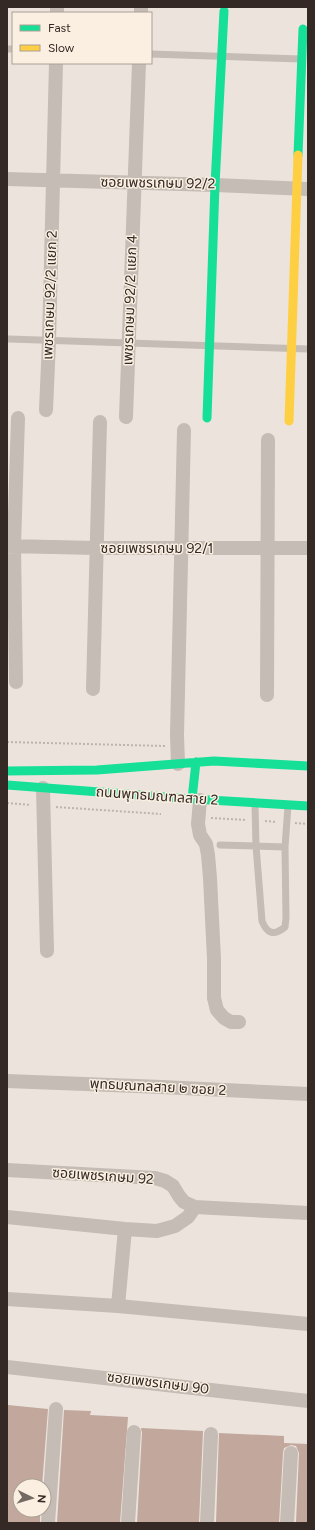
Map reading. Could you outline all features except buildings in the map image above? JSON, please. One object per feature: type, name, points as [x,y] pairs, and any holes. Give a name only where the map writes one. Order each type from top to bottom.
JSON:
[{"type":"street","points":[[207,418],[215,185],[224,11]]},
{"type":"street","points":[[289,421],[292,348],[303,189],[303,29]]},
{"type":"street","name":"เพชรเกษม 92/2 แยก 2","points":[[46,410],[56,64]]},
{"type":"street","name":"เพชรเกษม 92/2 แยก 4","points":[[126,417],[139,64]]},
{"type":"street","name":"ซอยเพชรเกษม 92/2","points":[[7,179],[303,189]]},
{"type":"street","points":[[16,682],[10,546],[18,418]]},
{"type":"street","points":[[93,689],[100,422]]},
{"type":"street","points":[[178,764],[180,548],[184,430]]},
{"type":"street","points":[[267,694],[268,440]]},
{"type":"street","name":"ซอยเพชรเกษม 92/1","points":[[10,546],[97,548],[308,548]]},
{"type":"street","name":"ถนนพุทธมณฑลสาย 2","points":[[7,771],[97,770],[196,762],[234,761],[308,766]]},
{"type":"street","points":[[196,762],[196,800],[200,835],[206,844],[208,855],[214,959],[214,998],[217,1010],[224,1018],[231,1022],[238,1022]]},
{"type":"street","name":"ถนนพุทธมณฑลสาย 2","points":[[7,785],[196,800],[308,806]]},
{"type":"street","points":[[43,788],[48,951]]},
{"type":"street","name":"พุทธมณฑลสาย ๒ ซอย 2","points":[[7,1081],[162,1086],[308,1094]]},
{"type":"street","name":"ซอยเพชรเกษม 92","points":[[7,1170],[155,1178],[173,1186],[184,1202],[195,1207]]},
{"type":"street","points":[[7,1218],[125,1229],[157,1230],[175,1226],[188,1217],[195,1207],[308,1213]]},
{"type":"street","points":[[118,1306],[125,1229]]},
{"type":"street","points":[[7,1299],[118,1306],[308,1324]]},
{"type":"street","name":"ซอยเพชรเกษม 90","points":[[7,1366],[308,1401]]},
{"type":"street","points":[[48,1523],[56,1409]]},
{"type":"street","points":[[128,1523],[134,1432]]},
{"type":"street","points":[[207,1523],[211,1434]]},
{"type":"street","points":[[287,1523],[291,1453]]},
{"type":"lane","points":[[152,54],[303,59]]},
{"type":"lane","points":[[8,339],[308,349]]},
{"type":"lane","points":[[255,802],[256,846],[262,921],[265,929],[271,933],[279,932],[285,927],[285,847],[288,804]]},
{"type":"lane","points":[[220,845],[285,847]]},
{"type":"path","points":[[7,742],[177,746]]},
{"type":"path","points":[[7,803],[168,815]]},
{"type":"path","points":[[199,817],[308,824]]},
{"type":"traffic: fast","points":[[207,418],[215,185],[224,11]]},
{"type":"traffic: fast","points":[[298,155],[303,29]]},
{"type":"traffic: fast","points":[[7,771],[97,770],[214,761],[308,766]]},
{"type":"traffic: fast","points":[[192,799],[196,762]]},
{"type":"traffic: fast","points":[[7,785],[308,806]]},
{"type":"traffic: slow","points":[[289,421],[298,155]]}]
